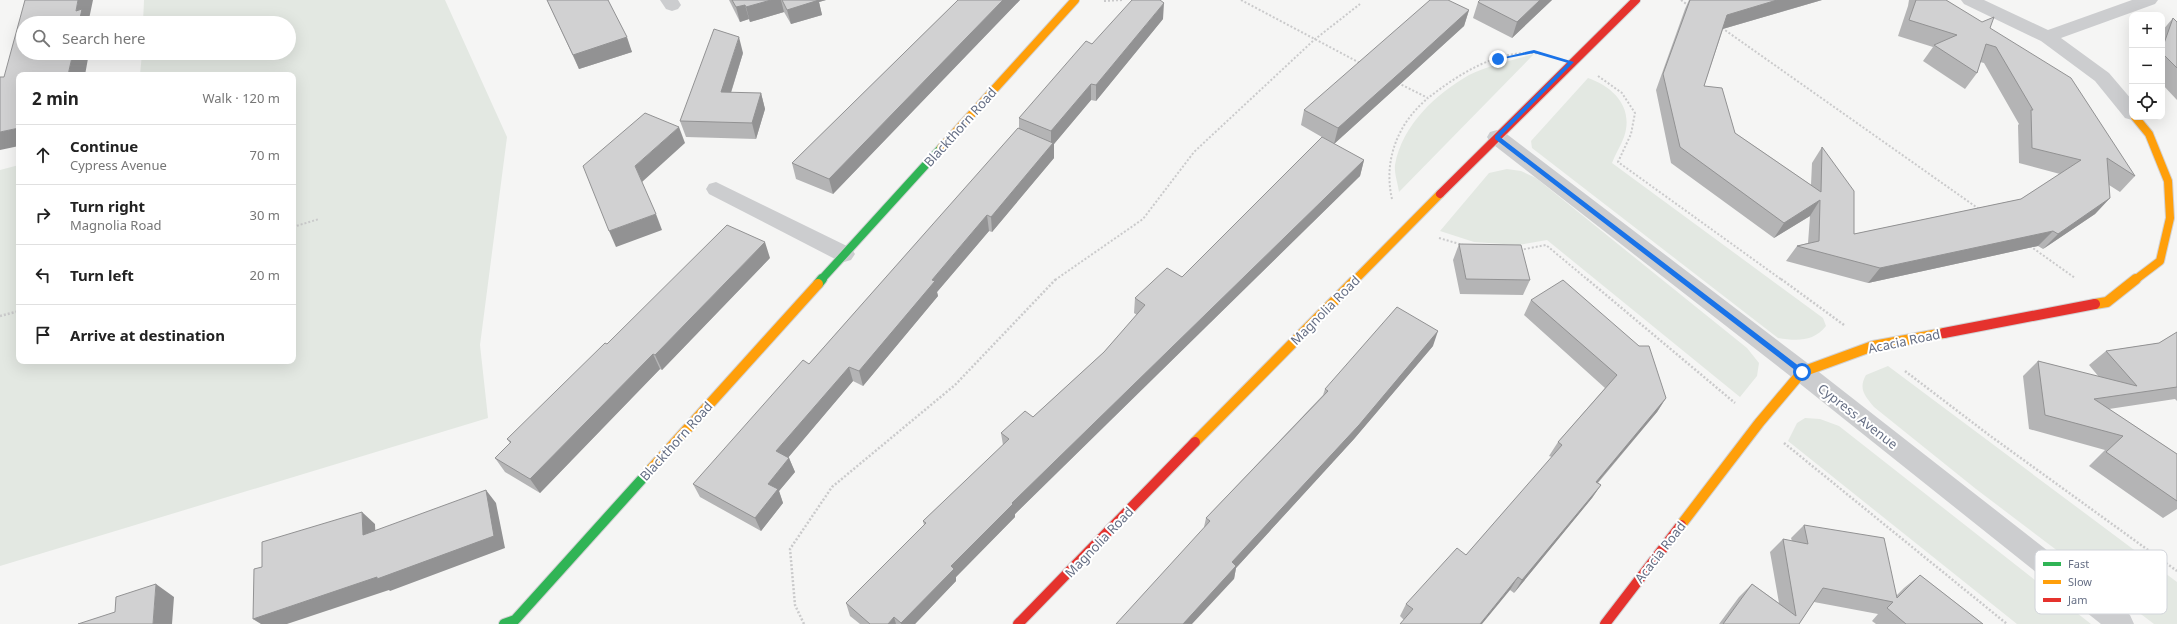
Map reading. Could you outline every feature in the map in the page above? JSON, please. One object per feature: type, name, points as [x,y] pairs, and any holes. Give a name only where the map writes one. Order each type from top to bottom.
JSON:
[{"type":"street","name":"Blackthorn Road","points":[[504,624],[515,620],[1075,0]]},
{"type":"street","name":"Magnolia Road","points":[[1018,624],[1412,222],[1636,0]]},
{"type":"street","points":[[1970,0],[2047,37],[2102,77],[2129,109]]},
{"type":"street","points":[[2047,37],[2149,0]]},
{"type":"street","name":"Acacia Road","points":[[1605,624],[1759,423],[1802,372],[1873,346],[2108,302],[2160,261],[2170,218],[2168,181],[2149,134],[2137,120]]},
{"type":"street","name":"Cypress Avenue","points":[[1497,137],[1802,372],[2035,556]]},
{"type":"street","points":[[716,189],[844,254]]},
{"type":"street","name":"Cypress Avenue","points":[[2108,614],[2121,624]]},
{"type":"path","points":[[1241,0],[1314,40],[1364,65]]},
{"type":"path","points":[[1681,0],[1694,9]]},
{"type":"path","points":[[804,624],[796,606],[790,549],[832,486],[955,385],[1058,277],[1143,219],[1194,152],[1314,40],[1360,4]]},
{"type":"path","points":[[1720,27],[1858,122],[1980,210]]},
{"type":"path","points":[[1466,246],[1435,237],[1412,222],[1394,204],[1390,193],[1389,163],[1396,140],[1409,116],[1428,98],[1466,71],[1498,59],[1534,52],[1572,62],[1602,78],[1622,93],[1635,114],[1631,134],[1618,162],[1873,346],[1989,435],[2148,550]]},
{"type":"path","points":[[1392,80],[1428,98]]},
{"type":"path","points":[[296,226],[319,219]]},
{"type":"path","points":[[2024,242],[2108,302]]},
{"type":"path","points":[[1515,250],[1546,245],[1759,423],[2007,624]]},
{"type":"path","points":[[0,316],[16,312]]},
{"type":"path","points":[[2167,564],[2177,571]]},
{"type":"shaded area","points":[[144,0],[445,0],[507,137],[480,345],[488,418],[0,566],[0,170],[16,166],[16,364],[296,364],[296,72],[140,72],[141,60],[296,60],[296,16],[143,16]]},
{"type":"shaded area","points":[[1534,54],[1399,192],[1395,165],[1399,150],[1405,137],[1422,112],[1444,91],[1469,75],[1477,71]]},
{"type":"shaded area","points":[[1588,78],[1606,87],[1620,100],[1624,108],[1626,127],[1624,137],[1612,163],[1823,318],[1826,326],[1821,331],[1810,338],[1798,340],[1778,338],[1532,148],[1531,141]]},
{"type":"shaded area","points":[[1507,169],[1521,171],[1536,178],[1747,348],[1759,363],[1757,376],[1740,397],[1547,240],[1519,245],[1474,242],[1440,231],[1489,173]]},
{"type":"shaded area","points":[[1888,366],[2134,550],[2056,550],[1976,489],[1874,407],[1863,388],[1866,375]]},
{"type":"shaded area","points":[[1805,418],[1820,419],[1839,426],[2035,580],[2035,614],[2078,614],[2091,624],[2017,624],[1788,441],[1797,423]]},
{"type":"shaded area","points":[[2167,575],[2177,582],[2177,624],[2154,624],[2141,614],[2167,614]]},
{"type":"building","points":[[25,0],[78,0],[76,11],[82,9],[80,16],[21,16]]},
{"type":"building","points":[[547,0],[608,0],[627,37],[573,55]]},
{"type":"building","points":[[732,0],[771,0],[746,7],[745,5],[736,7]]},
{"type":"building","points":[[782,0],[819,0],[787,10]]},
{"type":"building","points":[[958,0],[1003,0],[829,179],[792,163]]},
{"type":"building","points":[[1132,0],[1160,0],[1164,3],[1096,85],[1091,84],[1051,131],[1019,118],[1086,41],[1092,44]]},
{"type":"building","points":[[1430,0],[1448,0],[1469,10],[1338,128],[1304,110]]},
{"type":"building","points":[[1480,0],[1540,0],[1517,22],[1478,2]]},
{"type":"building","points":[[1690,0],[1777,0],[1727,15],[1704,86],[1722,88],[1735,133],[1821,192],[1822,147],[1854,191],[1854,234],[2021,199],[2081,160],[2032,148],[2031,110],[2033,110],[1996,47],[1986,44],[1977,73],[1934,45],[1957,35],[1909,20],[1916,0],[1946,0],[1982,22],[1994,17],[1990,28],[2071,78],[2135,176],[2107,158],[2110,198],[2058,234],[2053,231],[1880,268],[1797,246],[1819,241],[1820,200],[1784,223],[1680,147],[1663,74]]},
{"type":"building","points":[[2173,18],[2177,22],[2177,68],[2165,56],[2165,41]]},
{"type":"building","points":[[714,29],[739,37],[721,92],[761,93],[752,123],[680,121]]},
{"type":"building","points":[[16,33],[16,60],[71,60],[69,72],[16,72],[16,129],[0,132],[0,77],[4,77]]},
{"type":"building","points":[[645,113],[679,127],[635,166],[656,214],[609,231],[583,166]]},
{"type":"building","points":[[1018,128],[1053,143],[991,217],[987,215],[932,280],[935,281],[859,371],[849,367],[776,451],[789,458],[768,484],[778,489],[755,518],[693,484],[803,360],[809,364]]},
{"type":"building","points":[[1322,137],[1364,160],[1012,503],[1013,504],[951,566],[954,569],[901,623],[894,617],[888,624],[870,624],[846,603],[926,523],[923,521],[1009,439],[1001,433],[1025,411],[1033,417],[1104,352],[1145,305],[1135,298],[1167,268],[1182,277]]},
{"type":"building","points":[[727,225],[765,242],[655,355],[653,354],[530,479],[495,458],[511,442],[507,439],[605,343],[607,344]]},
{"type":"building","points":[[1459,244],[1521,245],[1530,280],[1466,279]]},
{"type":"building","points":[[1563,280],[1639,346],[1649,346],[1666,398],[1596,482],[1601,485],[1522,580],[1518,577],[1480,624],[1400,624],[1413,609],[1406,604],[1457,548],[1466,555],[1562,445],[1558,442],[1617,375],[1531,300]]},
{"type":"building","points":[[1397,307],[1438,331],[1359,425],[1232,562],[1236,566],[1183,624],[1116,624],[1210,521],[1206,518],[1328,391],[1325,389]]},
{"type":"building","points":[[2177,332],[2177,387],[2094,399],[2177,454],[2177,501],[2106,452],[2123,436],[2045,415],[2038,361],[2137,386],[2106,351],[2159,343]]},
{"type":"building","points":[[486,490],[494,536],[377,579],[377,577],[253,619],[254,569],[262,567],[262,542],[362,512],[363,535]]},
{"type":"building","points":[[1804,525],[1884,538],[1897,598],[1920,575],[1983,624],[1906,624],[1887,608],[1893,602],[1823,588],[1799,624],[1723,624],[1752,584],[1796,616],[1783,539],[1808,544]]},
{"type":"building","points":[[156,584],[153,624],[78,624],[115,612],[116,597]]},
{"type":"traffic: fast","points":[[818,284],[941,148]]},
{"type":"traffic: fast","points":[[504,624],[515,620],[651,469]]},
{"type":"traffic: slow","points":[[941,148],[1075,0]]},
{"type":"traffic: slow","points":[[2095,304],[2107,302],[2160,261],[2170,218],[2168,181],[2149,134],[2137,120]]},
{"type":"traffic: slow","points":[[1195,442],[1440,194]]},
{"type":"traffic: slow","points":[[651,469],[818,284]]},
{"type":"traffic: slow","points":[[1681,525],[1759,423],[1802,372],[1873,346],[1944,333]]},
{"type":"traffic: jam","points":[[1440,194],[1636,0]]},
{"type":"traffic: jam","points":[[1944,333],[2095,304]]},
{"type":"traffic: jam","points":[[1018,624],[1195,442]]},
{"type":"traffic: jam","points":[[1605,624],[1681,525]]},
{"type":"route","points":[[1498,59],[1534,52],[1572,62],[1497,137],[1802,372]]}]
